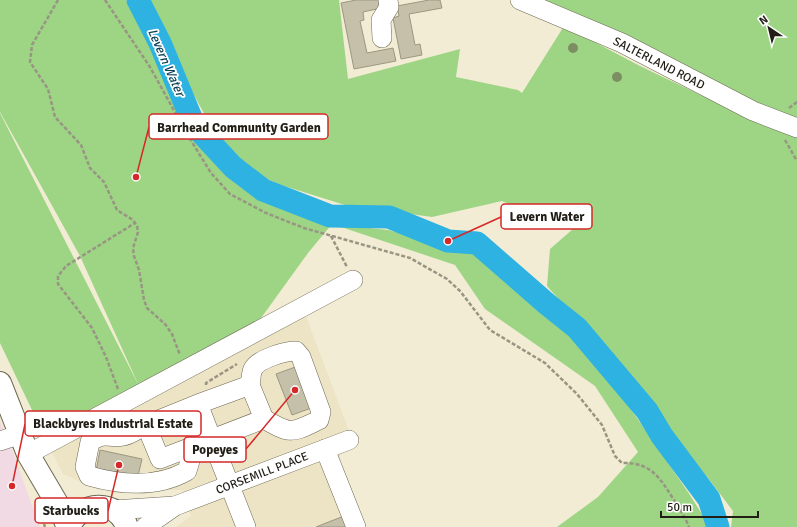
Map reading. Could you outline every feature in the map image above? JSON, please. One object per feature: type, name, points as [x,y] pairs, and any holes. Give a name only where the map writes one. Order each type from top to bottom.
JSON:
[{"type":"main road","points":[[0,383],[28,454],[42,476],[69,527]]},
{"type":"main road","points":[[42,476],[62,494],[120,515],[128,527]]},
{"type":"main road","points":[[69,527],[77,514],[85,509],[104,508]]},
{"type":"street","points":[[382,38],[381,20],[389,7],[388,0]]},
{"type":"street","name":"SALTERLAND ROAD","points":[[520,0],[622,43],[753,111],[797,128]]},
{"type":"street","points":[[28,454],[353,280]]},
{"type":"street","points":[[286,340],[293,342],[296,351],[301,357],[321,412],[319,420],[294,432],[282,429],[264,419],[250,385],[253,369],[259,362],[265,360],[270,347],[286,340]]},
{"type":"street","points":[[194,446],[187,471],[176,477],[149,484],[105,481],[89,476],[85,467],[90,442],[97,437],[105,435],[123,436],[198,404],[250,385]]},
{"type":"street","points":[[198,404],[246,527]]},
{"type":"street","points":[[146,425],[160,459],[264,419]]},
{"type":"street","points":[[0,441],[21,434]]},
{"type":"street","name":"CORSEMILL PLACE","points":[[145,527],[175,506],[349,440]]},
{"type":"street","points":[[325,449],[356,527]]},
{"type":"street","name":"CORSEMILL PLACE","points":[[104,508],[175,506]]},
{"type":"path","points":[[58,0],[32,45],[30,62],[48,89],[55,117],[82,145],[90,168],[104,182],[117,210],[134,223],[138,232],[133,248],[134,256],[139,270],[147,308],[165,324],[172,334],[186,370]]},
{"type":"path","points":[[105,0],[150,67],[187,134],[211,173],[230,194],[266,213],[304,228],[410,258],[447,279],[460,291],[490,330],[545,363],[577,394],[602,425],[615,456],[622,463],[634,462],[646,467],[661,479],[689,527]]},
{"type":"path","points":[[124,402],[106,357],[92,328],[58,284],[58,276],[66,266],[134,223]]},
{"type":"path","points":[[331,236],[353,280]]},
{"type":"shaded area","points":[[304,311],[354,444],[341,454],[337,461],[362,527],[176,527],[191,516],[182,490],[100,490],[63,474],[52,452],[144,398]]},
{"type":"shaded area","points":[[0,421],[10,444],[40,527],[0,527]]},
{"type":"green space","points":[[0,0],[126,0],[211,155],[260,199],[332,224],[308,253],[240,347],[144,398],[52,452],[0,343],[0,113],[139,386],[80,256],[0,112]]},
{"type":"green space","points":[[142,0],[339,0],[348,79],[460,49],[456,77],[518,90],[522,93],[564,26],[640,66],[742,115],[797,131],[797,527],[731,527],[733,511],[708,478],[661,423],[632,382],[547,286],[550,249],[573,229],[502,201],[432,217],[345,205],[281,185],[253,173],[212,128]]},
{"type":"green space","points":[[541,0],[797,0],[797,124]]},
{"type":"green space","points":[[332,224],[388,230],[471,252],[564,328],[617,389],[688,492],[705,519],[707,527],[557,527],[598,497],[638,452],[595,386],[485,309],[455,265]]},
{"type":"building","points":[[356,0],[384,0],[386,7],[363,12],[364,20],[360,21],[367,53],[393,48],[396,61],[354,69],[341,3]]},
{"type":"building","points":[[429,0],[440,0],[442,8],[409,14],[415,45],[420,44],[422,55],[401,59],[393,18],[399,16],[397,6]]},
{"type":"building","points":[[298,366],[314,407],[292,415],[276,374]]},
{"type":"building","points":[[100,450],[142,459],[137,480],[96,471]]},
{"type":"building","points":[[344,516],[349,527],[316,527],[326,523]]},
{"type":"waterway","name":"Levern Water","points":[[138,0],[160,43],[194,125],[233,167],[263,190],[330,216],[389,217],[448,241],[477,243],[577,328],[647,411],[662,436],[709,499],[718,527]]},
{"type":"place","name":"Barrhead Community Garden","points":[[136,177]]},
{"type":"place","name":"Levern Water","points":[[448,241]]},
{"type":"place","name":"Popeyes","points":[[295,390]]},
{"type":"place","name":"Starbucks","points":[[119,465]]},
{"type":"place","name":"Blackbyres Industrial Estate","points":[[12,486]]}]
